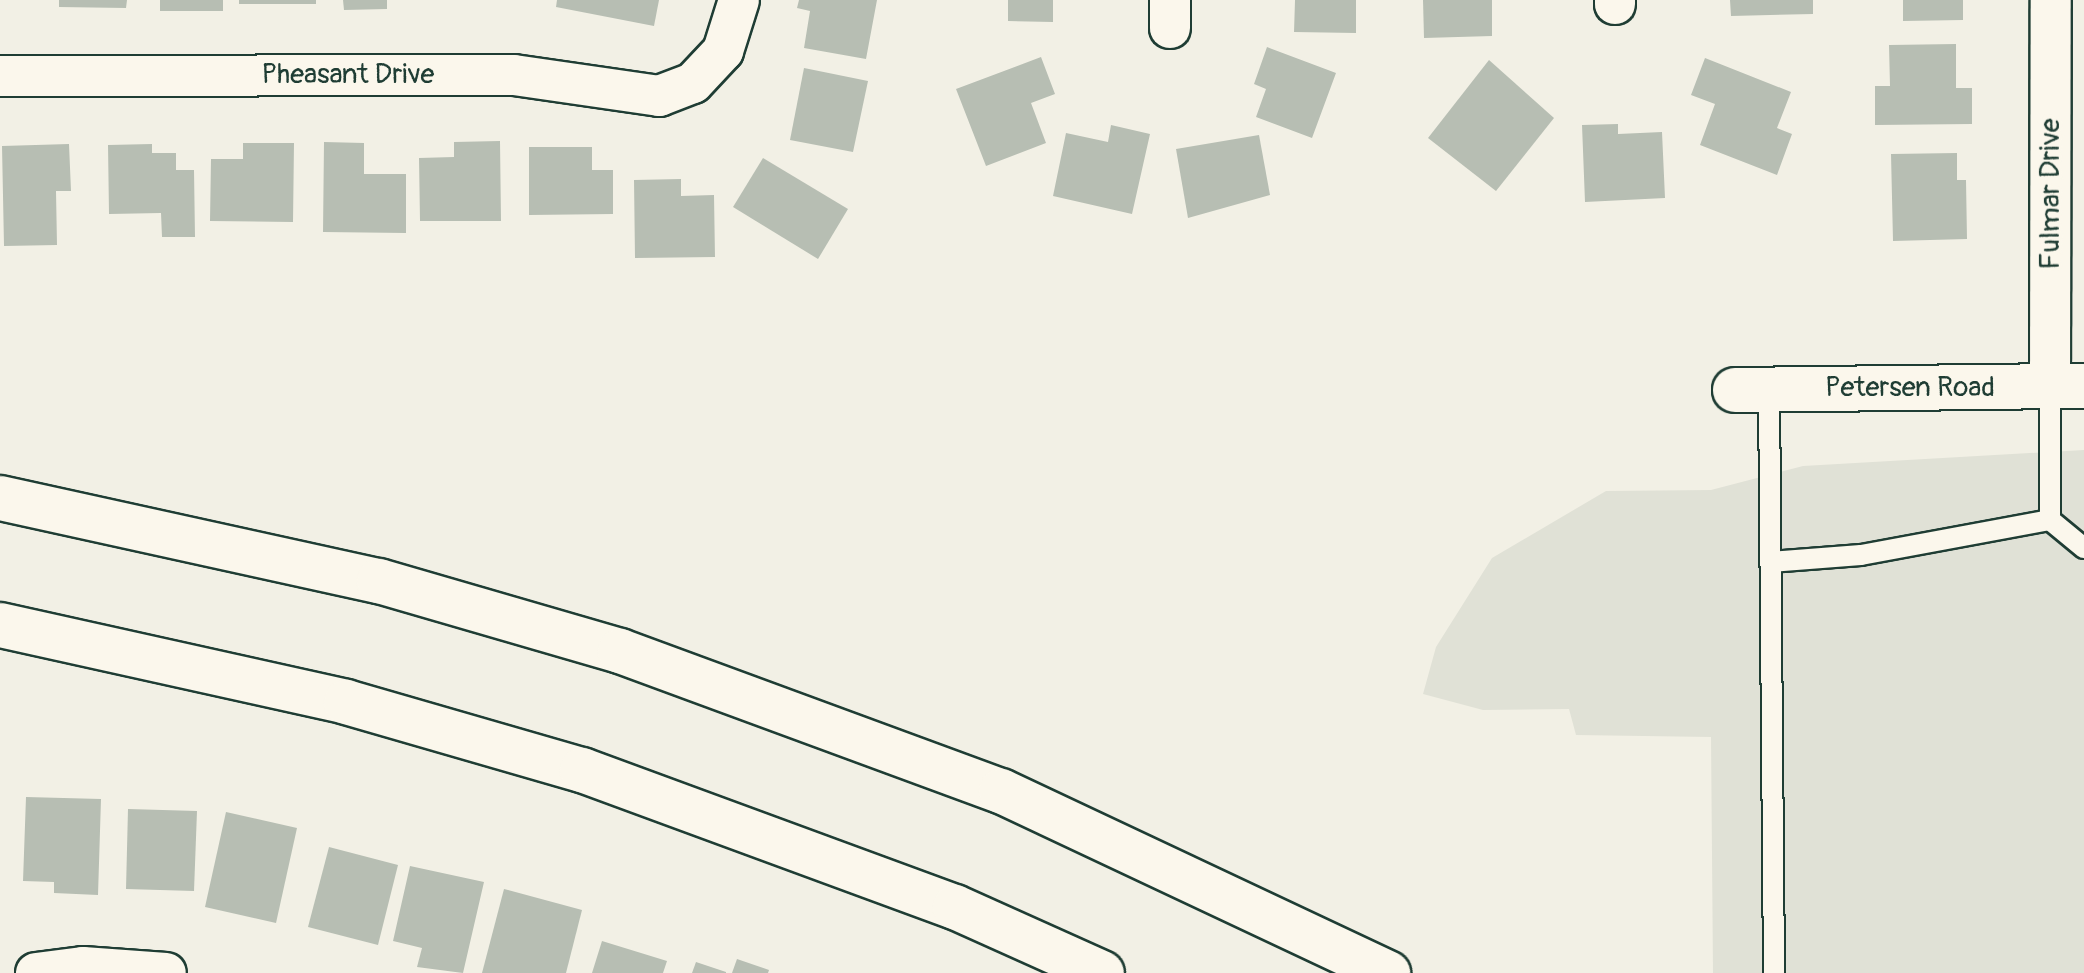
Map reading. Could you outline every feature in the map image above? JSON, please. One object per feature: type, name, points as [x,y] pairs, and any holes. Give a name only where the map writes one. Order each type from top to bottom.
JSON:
[{"type":"main road","name":"Petersen Road","points":[[1752,390],[2067,387]]},
{"type":"main road","points":[[0,498],[379,581],[634,656],[1001,791],[1388,973]]},
{"type":"main road","points":[[0,625],[346,702],[582,770],[941,902],[1102,973]]},
{"type":"street","name":"Pheasant Drive","points":[[0,76],[514,75],[659,96],[693,83],[723,51],[739,0]]},
{"type":"street","name":"Fulmar Drive","points":[[2062,21],[2067,387]]},
{"type":"street","points":[[36,973],[83,967],[166,973]]},
{"type":"lane","points":[[2050,520],[2067,387]]},
{"type":"lane","points":[[1752,390],[1770,562],[1774,973]]},
{"type":"lane","points":[[1770,562],[1861,555],[2050,520],[2084,548]]},
{"type":"shaded area","points":[[2084,450],[2084,973],[1713,973],[1711,737],[1576,735],[1569,709],[1483,710],[1423,694],[1436,647],[1492,558],[1606,491],[1711,490],[1803,466]]},
{"type":"building","points":[[59,0],[127,0],[126,8],[59,7]]},
{"type":"building","points":[[160,0],[223,0],[223,11],[160,11]]},
{"type":"building","points":[[239,0],[316,0],[316,4],[239,4]]},
{"type":"building","points":[[343,0],[387,0],[387,9],[344,10]]},
{"type":"building","points":[[557,0],[659,0],[654,26],[556,7]]},
{"type":"building","points":[[799,0],[877,0],[866,59],[804,48],[810,11],[797,8]]},
{"type":"building","points":[[1008,0],[1053,0],[1053,22],[1008,21]]},
{"type":"building","points":[[1295,0],[1356,0],[1356,33],[1294,32]]},
{"type":"building","points":[[1423,0],[1492,0],[1492,36],[1424,38]]},
{"type":"building","points":[[1730,0],[1813,0],[1813,14],[1731,16]]},
{"type":"building","points":[[1903,0],[1963,0],[1963,20],[1903,21]]},
{"type":"building","points":[[1956,44],[1956,88],[1972,88],[1972,124],[1875,125],[1875,86],[1890,86],[1889,45]]},
{"type":"building","points":[[1267,47],[1336,73],[1312,138],[1256,117],[1266,89],[1254,84]]},
{"type":"building","points":[[1041,57],[1055,94],[1031,103],[1046,143],[986,166],[956,89]]},
{"type":"building","points":[[1705,58],[1791,92],[1777,128],[1792,134],[1777,175],[1700,145],[1715,104],[1691,95]]},
{"type":"building","points":[[1489,60],[1554,118],[1496,191],[1428,138]]},
{"type":"building","points":[[804,68],[868,81],[853,152],[790,140]]},
{"type":"building","points":[[1618,124],[1618,134],[1662,132],[1665,198],[1585,202],[1582,125]]},
{"type":"building","points":[[1111,125],[1150,134],[1132,214],[1053,196],[1066,133],[1108,142]]},
{"type":"building","points":[[1259,135],[1270,195],[1188,218],[1176,149]]},
{"type":"building","points":[[500,141],[501,221],[420,221],[419,158],[454,157],[454,142]]},
{"type":"building","points":[[324,142],[364,143],[364,174],[406,174],[406,233],[323,232]]},
{"type":"building","points":[[243,143],[294,143],[293,222],[210,221],[211,159],[243,159]]},
{"type":"building","points":[[69,144],[71,191],[56,191],[57,245],[4,246],[2,146]]},
{"type":"building","points":[[152,144],[152,153],[176,153],[176,170],[194,170],[195,237],[162,237],[161,213],[109,214],[108,145]]},
{"type":"building","points":[[529,147],[592,147],[592,170],[613,170],[613,214],[529,215]]},
{"type":"building","points":[[1957,153],[1957,180],[1966,180],[1967,239],[1893,241],[1891,154]]},
{"type":"building","points":[[763,158],[848,209],[818,259],[733,207]]},
{"type":"building","points":[[681,179],[681,196],[714,195],[715,257],[635,258],[634,180]]},
{"type":"building","points":[[26,797],[101,799],[98,895],[54,893],[54,882],[23,881]]},
{"type":"building","points":[[128,809],[197,811],[194,891],[126,889]]},
{"type":"building","points":[[226,812],[297,828],[276,923],[205,907]]},
{"type":"building","points":[[329,847],[398,865],[378,945],[308,927]]},
{"type":"building","points":[[410,866],[484,882],[463,973],[417,967],[422,948],[393,941]]},
{"type":"building","points":[[504,889],[582,910],[566,973],[482,973]]},
{"type":"building","points":[[602,941],[667,961],[663,973],[592,973]]},
{"type":"building","points":[[737,959],[769,970],[768,973],[732,973]]},
{"type":"building","points":[[696,962],[726,972],[726,973],[692,973]]}]
